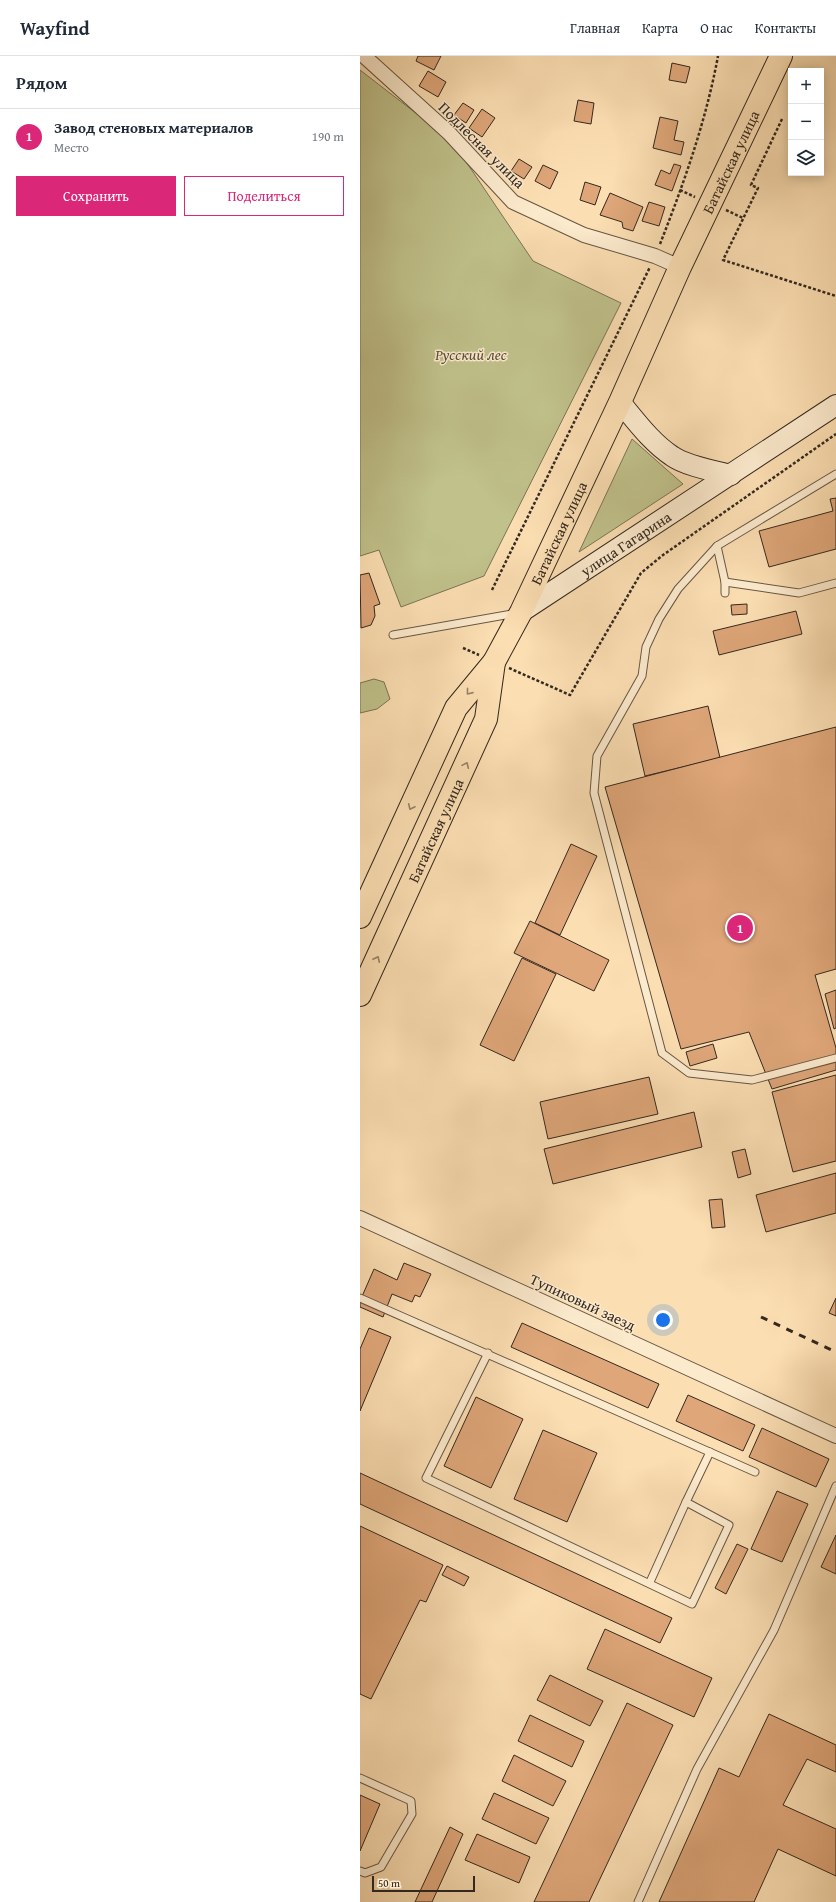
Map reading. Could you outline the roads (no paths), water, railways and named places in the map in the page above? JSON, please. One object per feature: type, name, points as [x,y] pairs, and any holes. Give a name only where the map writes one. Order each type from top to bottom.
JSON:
[{"type":"highway","name":"Батайская улица","points":[[360,917],[456,708],[494,662],[521,612],[620,402],[680,267],[781,56]]},
{"type":"highway","name":"Батайская улица","points":[[360,995],[486,719],[494,662]]},
{"type":"main road","points":[[620,402],[648,436],[673,457],[711,471],[731,475]]},
{"type":"main road","name":"улица Гагарина","points":[[521,612],[836,405]]},
{"type":"street","name":"Подлесная улица","points":[[364,56],[449,133],[513,202],[584,235],[655,256],[680,267]]},
{"type":"street","name":"Тупиковый заезд","points":[[360,1218],[836,1436]]},
{"type":"lane","points":[[836,474],[717,546],[678,589],[659,619],[646,647],[642,676],[597,756],[594,794],[662,1053],[689,1073],[752,1080],[836,1058]]},
{"type":"lane","points":[[717,546],[725,582],[725,593]]},
{"type":"lane","points":[[725,582],[799,593],[836,583]]},
{"type":"lane","points":[[393,635],[521,612]]},
{"type":"lane","points":[[365,884],[385,863]]},
{"type":"lane","points":[[360,1298],[488,1353],[755,1472]]},
{"type":"lane","points":[[488,1353],[426,1478],[650,1582],[692,1604],[728,1525],[686,1502]]},
{"type":"lane","points":[[650,1582],[710,1452]]},
{"type":"lane","points":[[638,1902],[697,1769],[774,1630],[836,1486]]},
{"type":"lane","points":[[360,1778],[411,1801],[412,1814],[381,1867],[365,1873],[360,1871]]},
{"type":"railway","points":[[761,1317],[836,1352]]},
{"type":"place","name":"Завод стеновых материалов","points":[[740,928]]},
{"type":"park label","name":"Русский лес","points":[[471,354]]}]
